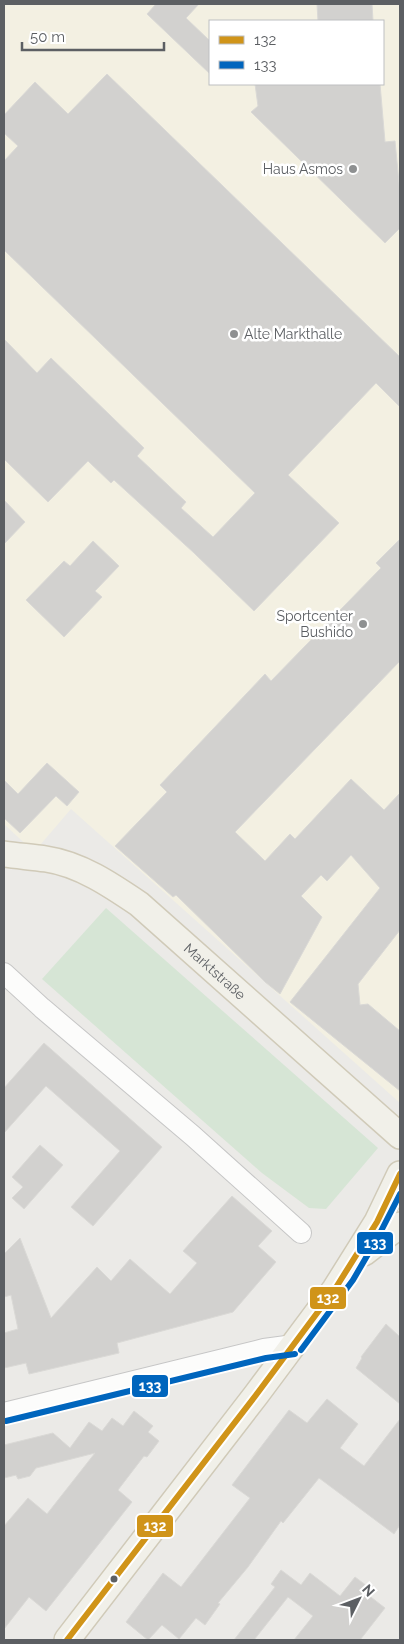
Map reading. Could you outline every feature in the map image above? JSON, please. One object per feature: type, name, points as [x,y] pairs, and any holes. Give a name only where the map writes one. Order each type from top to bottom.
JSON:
[{"type":"main road","name":"Marktstraße","points":[[4,854],[47,859],[71,866],[109,883],[139,904],[400,1136]]},
{"type":"main road","points":[[67,1640],[335,1290],[377,1222],[400,1174]]},
{"type":"main road","points":[[354,1261],[400,1225]]},
{"type":"street","points":[[4,973],[42,1008],[193,1136],[300,1233]]},
{"type":"street","points":[[4,1413],[264,1349],[294,1345]]},
{"type":"shaded area","points":[[4,4],[400,4],[400,1103],[71,809],[34,852],[4,824]]},
{"type":"green space","points":[[106,908],[378,1148],[326,1209],[309,1208],[262,1173],[42,979]]},
{"type":"building","points":[[156,4],[199,4],[186,18],[209,40],[209,73],[147,14]]},
{"type":"building","points":[[317,4],[372,4],[373,20],[318,20]]},
{"type":"building","name":"Alte Markthalle","points":[[107,74],[400,357],[400,407],[376,383],[288,475],[339,523],[254,611],[114,480],[111,483],[88,461],[48,502],[4,459],[4,339],[37,373],[51,358],[144,448],[137,456],[186,502],[181,508],[213,537],[255,493],[4,250],[4,161],[18,146],[4,133],[4,115],[35,82],[68,114]]},
{"type":"building","name":"Haus Asmos","points":[[255,85],[380,85],[385,142],[395,141],[400,193],[400,228],[385,243],[251,112],[258,106]]},
{"type":"building","points":[[4,500],[25,522],[4,544]]},
{"type":"building","points":[[400,539],[400,661],[235,832],[265,861],[290,834],[295,839],[351,779],[384,810],[400,793],[400,930],[358,984],[360,1005],[368,1004],[400,1031],[400,1091],[290,1002],[380,888],[351,855],[327,881],[321,875],[301,896],[322,917],[280,994],[265,982],[176,895],[173,897],[115,846],[167,792],[160,785],[265,674],[271,681],[381,568],[376,563]]},
{"type":"building","points":[[93,541],[119,566],[95,591],[102,597],[64,637],[26,600],[64,561],[70,566]]},
{"type":"building","points":[[47,763],[79,792],[67,806],[56,796],[20,833],[4,818],[4,780],[18,794]]},
{"type":"building","points":[[44,1043],[162,1147],[93,1226],[71,1207],[120,1151],[46,1086],[4,1133],[4,1088]]},
{"type":"building","points":[[40,1145],[63,1165],[24,1209],[12,1198],[23,1187],[12,1177]]},
{"type":"building","points":[[232,1196],[272,1231],[258,1246],[276,1262],[233,1312],[117,1343],[119,1353],[29,1374],[26,1363],[4,1368],[4,1333],[18,1329],[11,1295],[4,1297],[4,1254],[20,1238],[51,1318],[97,1267],[111,1281],[130,1259],[170,1294],[197,1263],[183,1251]]},
{"type":"building","points":[[386,1324],[400,1337],[400,1404],[356,1368],[361,1357]]},
{"type":"building","points":[[327,1399],[358,1424],[340,1448],[364,1466],[400,1419],[400,1525],[394,1534],[319,1478],[283,1523],[281,1521],[248,1567],[218,1603],[220,1604],[205,1625],[196,1618],[179,1639],[162,1625],[148,1640],[126,1622],[163,1573],[181,1587],[250,1498],[232,1485],[289,1410],[307,1423]]},
{"type":"building","points":[[134,1411],[153,1426],[148,1432],[159,1441],[147,1457],[144,1456],[118,1490],[132,1502],[46,1611],[29,1597],[4,1629],[4,1526],[28,1498],[47,1514],[95,1453],[36,1468],[30,1476],[18,1479],[16,1475],[4,1478],[4,1445],[53,1433],[70,1448],[89,1422],[102,1431],[112,1418],[123,1426]]},
{"type":"building","points":[[281,1570],[301,1585],[310,1573],[340,1596],[355,1577],[371,1589],[367,1594],[385,1608],[360,1640],[294,1640],[313,1616],[288,1597],[254,1640],[234,1640],[275,1587],[271,1584]]},
{"type":"transit line","name":"132","points":[[67,1640],[256,1395],[335,1289],[377,1222],[400,1174]]},
{"type":"transit line","name":"133","points":[[301,1350],[353,1280],[400,1194]]},
{"type":"transit line","name":"133","points":[[6,1421],[266,1358],[295,1354]]},
{"type":"place","name":"Haus Asmos","points":[[353,169]]},
{"type":"place","name":"Alte Markthalle","points":[[234,334]]},
{"type":"place","name":"Sportcenter Bushido","points":[[363,624]]}]
